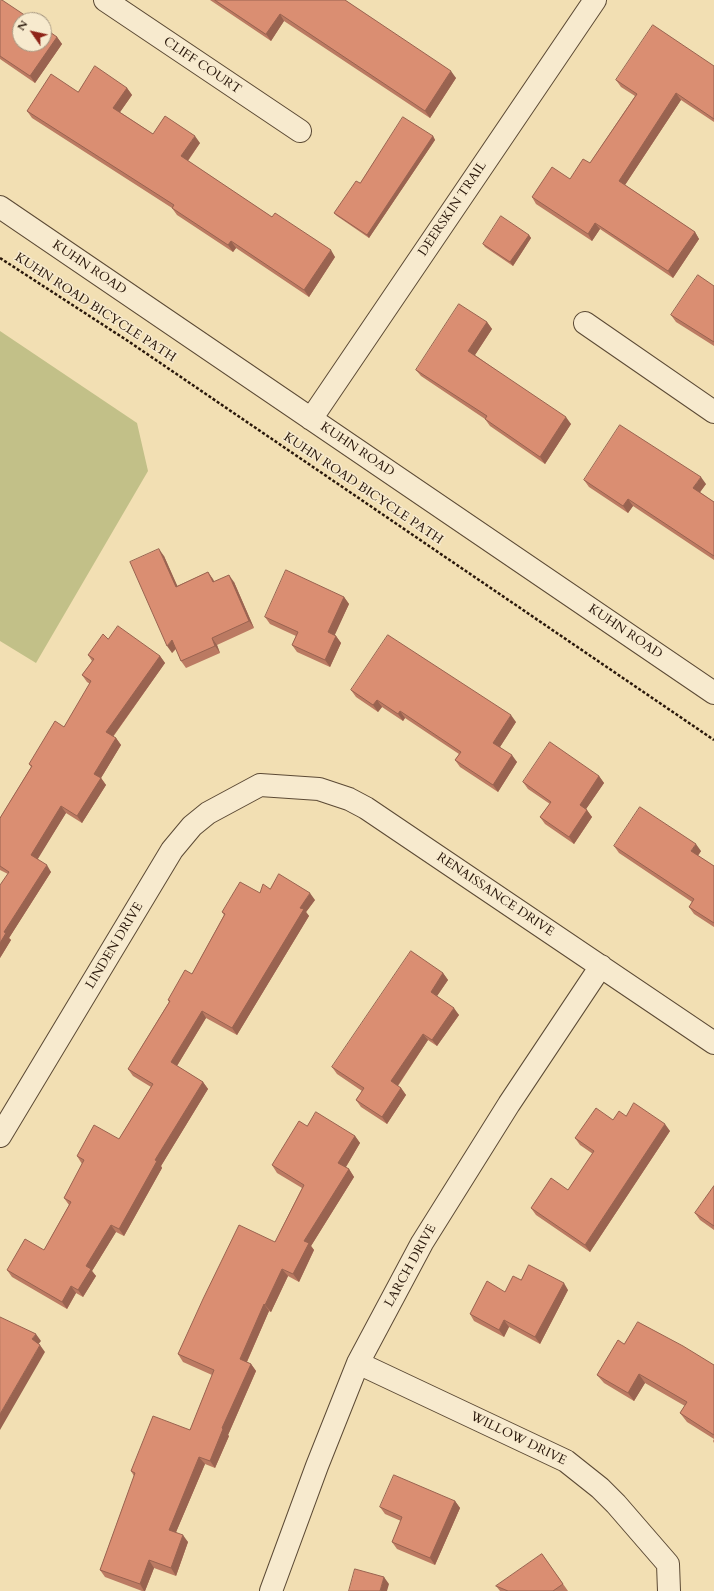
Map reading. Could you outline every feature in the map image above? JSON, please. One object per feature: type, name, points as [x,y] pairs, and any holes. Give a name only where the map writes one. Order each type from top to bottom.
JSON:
[{"type":"street","name":"CLIFF COURT","points":[[105,0],[300,131]]},
{"type":"street","name":"DEERSKIN TRAIL","points":[[311,419],[595,0]]},
{"type":"street","name":"KUHN ROAD","points":[[0,207],[714,693]]},
{"type":"street","points":[[585,323],[714,412]]},
{"type":"street","name":"RENAISSANCE DRIVE","points":[[260,785],[319,789],[349,798],[714,1043]]},
{"type":"street","name":"LINDEN DRIVE","points":[[0,1136],[172,850],[192,826],[208,813],[260,785]]},
{"type":"street","name":"LARCH DRIVE","points":[[271,1591],[316,1466],[358,1363],[422,1243],[509,1104],[601,966]]},
{"type":"street","name":"WILLOW DRIVE","points":[[358,1363],[566,1461],[600,1488],[616,1504],[668,1564],[669,1591]]},
{"type":"path","name":"KUHN ROAD BICYCLE PATH","points":[[0,258],[128,341],[714,740]]},
{"type":"shaded area","points":[[0,331],[137,423],[148,471],[36,663],[0,641]]},
{"type":"building","points":[[2,0],[20,12],[12,12],[12,52],[47,52],[30,76],[0,56],[0,1]]},
{"type":"building","points":[[215,0],[345,0],[451,71],[425,111],[280,14],[266,34]]},
{"type":"building","points":[[653,25],[714,66],[714,119],[676,93],[619,181],[695,232],[668,271],[595,223],[588,234],[532,197],[552,167],[570,179],[583,159],[590,163],[637,94],[616,80]]},
{"type":"building","points":[[52,34],[57,37],[52,44]]},
{"type":"building","points":[[95,66],[127,88],[113,108],[153,134],[165,116],[195,136],[181,156],[272,217],[275,213],[331,250],[304,290],[231,241],[228,245],[172,208],[174,205],[27,111],[51,74],[78,92]]},
{"type":"building","points":[[403,117],[433,136],[367,235],[334,213],[356,181],[360,183]]},
{"type":"building","points":[[501,216],[529,235],[510,262],[483,244]]},
{"type":"building","points":[[698,275],[714,286],[714,342],[671,315]]},
{"type":"building","points":[[459,304],[487,322],[468,351],[566,417],[540,457],[485,419],[487,416],[416,370]]},
{"type":"building","points":[[620,425],[701,477],[693,488],[714,502],[714,556],[628,499],[623,506],[584,480]]},
{"type":"building","points":[[159,549],[176,587],[208,572],[213,582],[229,575],[249,621],[212,638],[215,646],[181,661],[172,640],[167,646],[130,562]]},
{"type":"building","points":[[286,570],[344,597],[328,632],[336,636],[325,660],[292,645],[298,632],[265,617]]},
{"type":"building","points":[[118,626],[160,656],[106,732],[116,738],[94,774],[101,778],[77,816],[61,806],[31,855],[47,865],[4,932],[6,933],[0,943],[0,885],[9,872],[0,866],[0,818],[32,766],[29,764],[55,721],[64,727],[91,681],[82,675],[94,659],[88,655],[103,634],[108,639]]},
{"type":"building","points":[[388,635],[511,715],[493,743],[512,755],[493,785],[455,760],[461,752],[400,711],[398,714],[377,700],[373,705],[351,690]]},
{"type":"building","points":[[550,742],[599,776],[580,805],[587,810],[569,837],[540,817],[551,802],[523,782]]},
{"type":"building","points":[[640,807],[696,844],[691,851],[714,866],[714,923],[689,907],[694,899],[614,846]]},
{"type":"building","points":[[279,874],[310,893],[300,908],[304,909],[232,1028],[202,1011],[171,1062],[203,1082],[155,1160],[157,1161],[119,1229],[111,1225],[86,1266],[91,1269],[78,1290],[71,1286],[62,1302],[7,1270],[25,1239],[44,1250],[71,1202],[64,1198],[84,1160],[77,1156],[94,1125],[119,1139],[153,1084],[128,1069],[170,1001],[168,1000],[185,970],[192,974],[225,914],[222,912],[240,882],[260,893],[263,884],[270,889]]},
{"type":"building","points":[[411,951],[443,973],[431,992],[454,1008],[432,1040],[423,1034],[391,1081],[401,1088],[382,1117],[356,1100],[364,1088],[332,1067]]},
{"type":"building","points":[[634,1103],[665,1124],[585,1245],[531,1208],[551,1178],[568,1190],[594,1151],[575,1138],[596,1108],[613,1120],[619,1111],[626,1116]]},
{"type":"building","points":[[316,1112],[355,1136],[338,1163],[349,1169],[304,1241],[309,1243],[293,1274],[282,1269],[265,1305],[264,1304],[240,1359],[251,1364],[222,1428],[223,1429],[210,1461],[199,1457],[169,1530],[183,1535],[171,1568],[149,1560],[140,1584],[100,1570],[135,1473],[131,1471],[153,1416],[190,1430],[214,1370],[178,1354],[203,1299],[239,1225],[275,1242],[304,1185],[272,1165],[299,1121],[307,1126]]},
{"type":"building","points":[[714,1186],[714,1226],[695,1213]]},
{"type":"building","points":[[529,1265],[564,1283],[535,1337],[504,1320],[499,1330],[470,1314],[487,1281],[505,1292],[513,1276],[521,1280]]},
{"type":"building","points":[[0,1317],[36,1334],[32,1339],[40,1345],[0,1414]]},
{"type":"building","points":[[638,1322],[683,1346],[714,1365],[714,1435],[680,1413],[687,1402],[639,1374],[628,1393],[597,1375],[618,1340],[624,1344]]},
{"type":"building","points":[[394,1475],[455,1501],[430,1558],[392,1542],[402,1517],[380,1507]]},
{"type":"building","points":[[542,1554],[563,1584],[553,1591],[508,1591],[496,1586]]},
{"type":"building","points":[[355,1569],[384,1577],[380,1591],[349,1591]]}]
